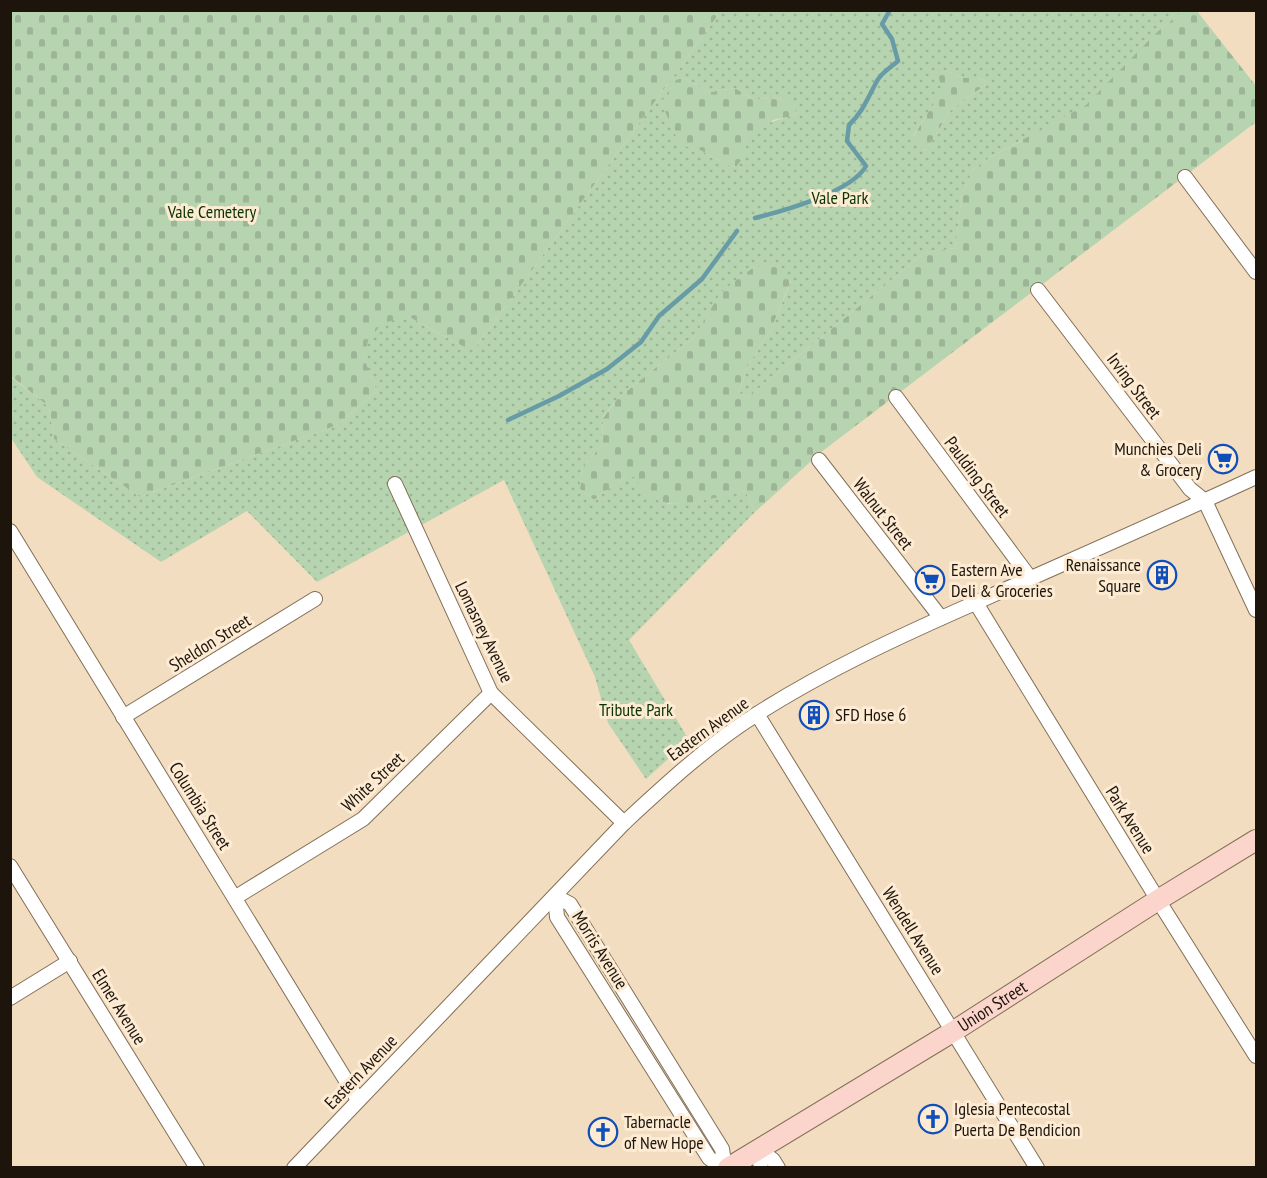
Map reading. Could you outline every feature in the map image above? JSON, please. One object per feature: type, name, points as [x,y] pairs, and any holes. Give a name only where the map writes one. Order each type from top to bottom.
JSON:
[{"type":"main road","name":"Union Street","points":[[725,1167],[759,1158],[1158,900],[1257,840]]},
{"type":"street","points":[[1185,177],[1257,272]]},
{"type":"street","name":"Irving Street","points":[[1038,290],[1190,489],[1205,501]]},
{"type":"street","name":"Paulding Street","points":[[896,397],[1030,578]]},
{"type":"street","name":"Walnut Street","points":[[819,460],[941,618]]},
{"type":"street","name":"Eastern Avenue","points":[[294,1167],[624,823],[681,770],[757,714],[845,665],[941,618],[1257,477]]},
{"type":"street","name":"Lomasney Avenue","points":[[395,484],[491,693],[624,823]]},
{"type":"street","points":[[1205,501],[1257,610]]},
{"type":"street","name":"Columbia Street","points":[[10,531],[236,897],[358,1100]]},
{"type":"street","name":"Sheldon Street","points":[[123,717],[315,599]]},
{"type":"street","name":"Park Avenue","points":[[976,603],[1158,900],[1257,1056]]},
{"type":"street","name":"White Street","points":[[236,897],[363,819],[491,693]]},
{"type":"street","name":"Wendell Avenue","points":[[757,714],[1037,1167]]},
{"type":"street","name":"Elmer Avenue","points":[[10,866],[197,1167]]},
{"type":"street","name":"Morris Avenue","points":[[555,897],[570,904],[723,1150],[725,1167]]},
{"type":"street","points":[[10,998],[70,961]]},
{"type":"street","points":[[759,1158],[773,1160],[778,1167]]},
{"type":"green space","name":"Vale Cemetery","points":[[10,11],[717,11],[716,18],[476,347],[464,347],[409,317],[364,357],[377,391],[338,425],[140,497],[54,439],[49,407],[11,376]]},
{"type":"green space","name":"Vale Park","points":[[717,11],[1183,11],[1157,32],[1086,105],[989,158],[973,170],[962,194],[955,248],[924,253],[747,398],[739,392],[748,365],[771,330],[791,281],[771,262],[751,269],[721,292],[694,337],[618,398],[603,417],[602,445],[582,468],[580,489],[594,500],[625,477],[635,477],[645,496],[669,504],[697,502],[745,491],[755,512],[629,640],[689,740],[646,779],[608,723],[595,677],[504,480],[317,582],[247,511],[161,562],[37,477],[11,438],[10,376],[49,407],[54,439],[140,497],[338,425],[377,391],[364,358],[368,341],[382,323],[409,317],[464,347],[476,347],[716,18]],"holes":[[[945,70],[962,78],[978,78],[986,81],[984,86],[951,110],[927,149],[921,150],[913,136],[942,91],[938,74]],[[683,78],[710,92],[735,88],[753,99],[790,98],[796,112],[793,116],[771,122],[760,129],[746,146],[747,152],[736,167],[727,165],[700,150],[680,145],[661,103],[676,80]]]},
{"type":"green space","points":[[1183,11],[1197,11],[1256,86],[1256,122],[820,453],[755,512],[745,491],[682,504],[657,501],[645,496],[625,477],[594,500],[580,489],[582,468],[602,445],[603,418],[618,398],[694,337],[720,292],[751,269],[771,261],[791,280],[771,330],[748,365],[739,392],[747,398],[924,253],[955,248],[962,194],[973,170],[989,158],[1021,141]]},
{"type":"green space","points":[[945,70],[962,78],[978,78],[986,81],[984,86],[951,110],[927,149],[921,150],[913,137],[941,91],[938,73]]},
{"type":"green space","points":[[683,78],[710,92],[735,88],[753,99],[791,98],[796,112],[793,116],[773,120],[737,167],[727,165],[700,150],[680,146],[661,103],[676,79]]},
{"type":"waterway","points":[[755,218],[832,192],[847,184],[866,166],[847,141],[849,125],[862,110],[879,78],[898,61],[892,39],[882,24],[890,10]]},
{"type":"waterway","points":[[508,420],[559,396],[607,369],[641,342],[659,316],[702,279],[737,231]]},
{"type":"place","name":"Munchies Deli & Grocery","points":[[1223,459]]},
{"type":"place","name":"Renaissance Square","points":[[1162,575]]},
{"type":"place","name":"Eastern Ave Deli & Groceries","points":[[930,580]]},
{"type":"place","name":"SFD Hose 6","points":[[814,715]]},
{"type":"place","name":"Iglesia Pentecostal Puerta De Bendicion","points":[[933,1119]]},
{"type":"place","name":"Tabernacle of New Hope","points":[[603,1132]]},
{"type":"park label","name":"Tribute Park","points":[[636,710]]}]
